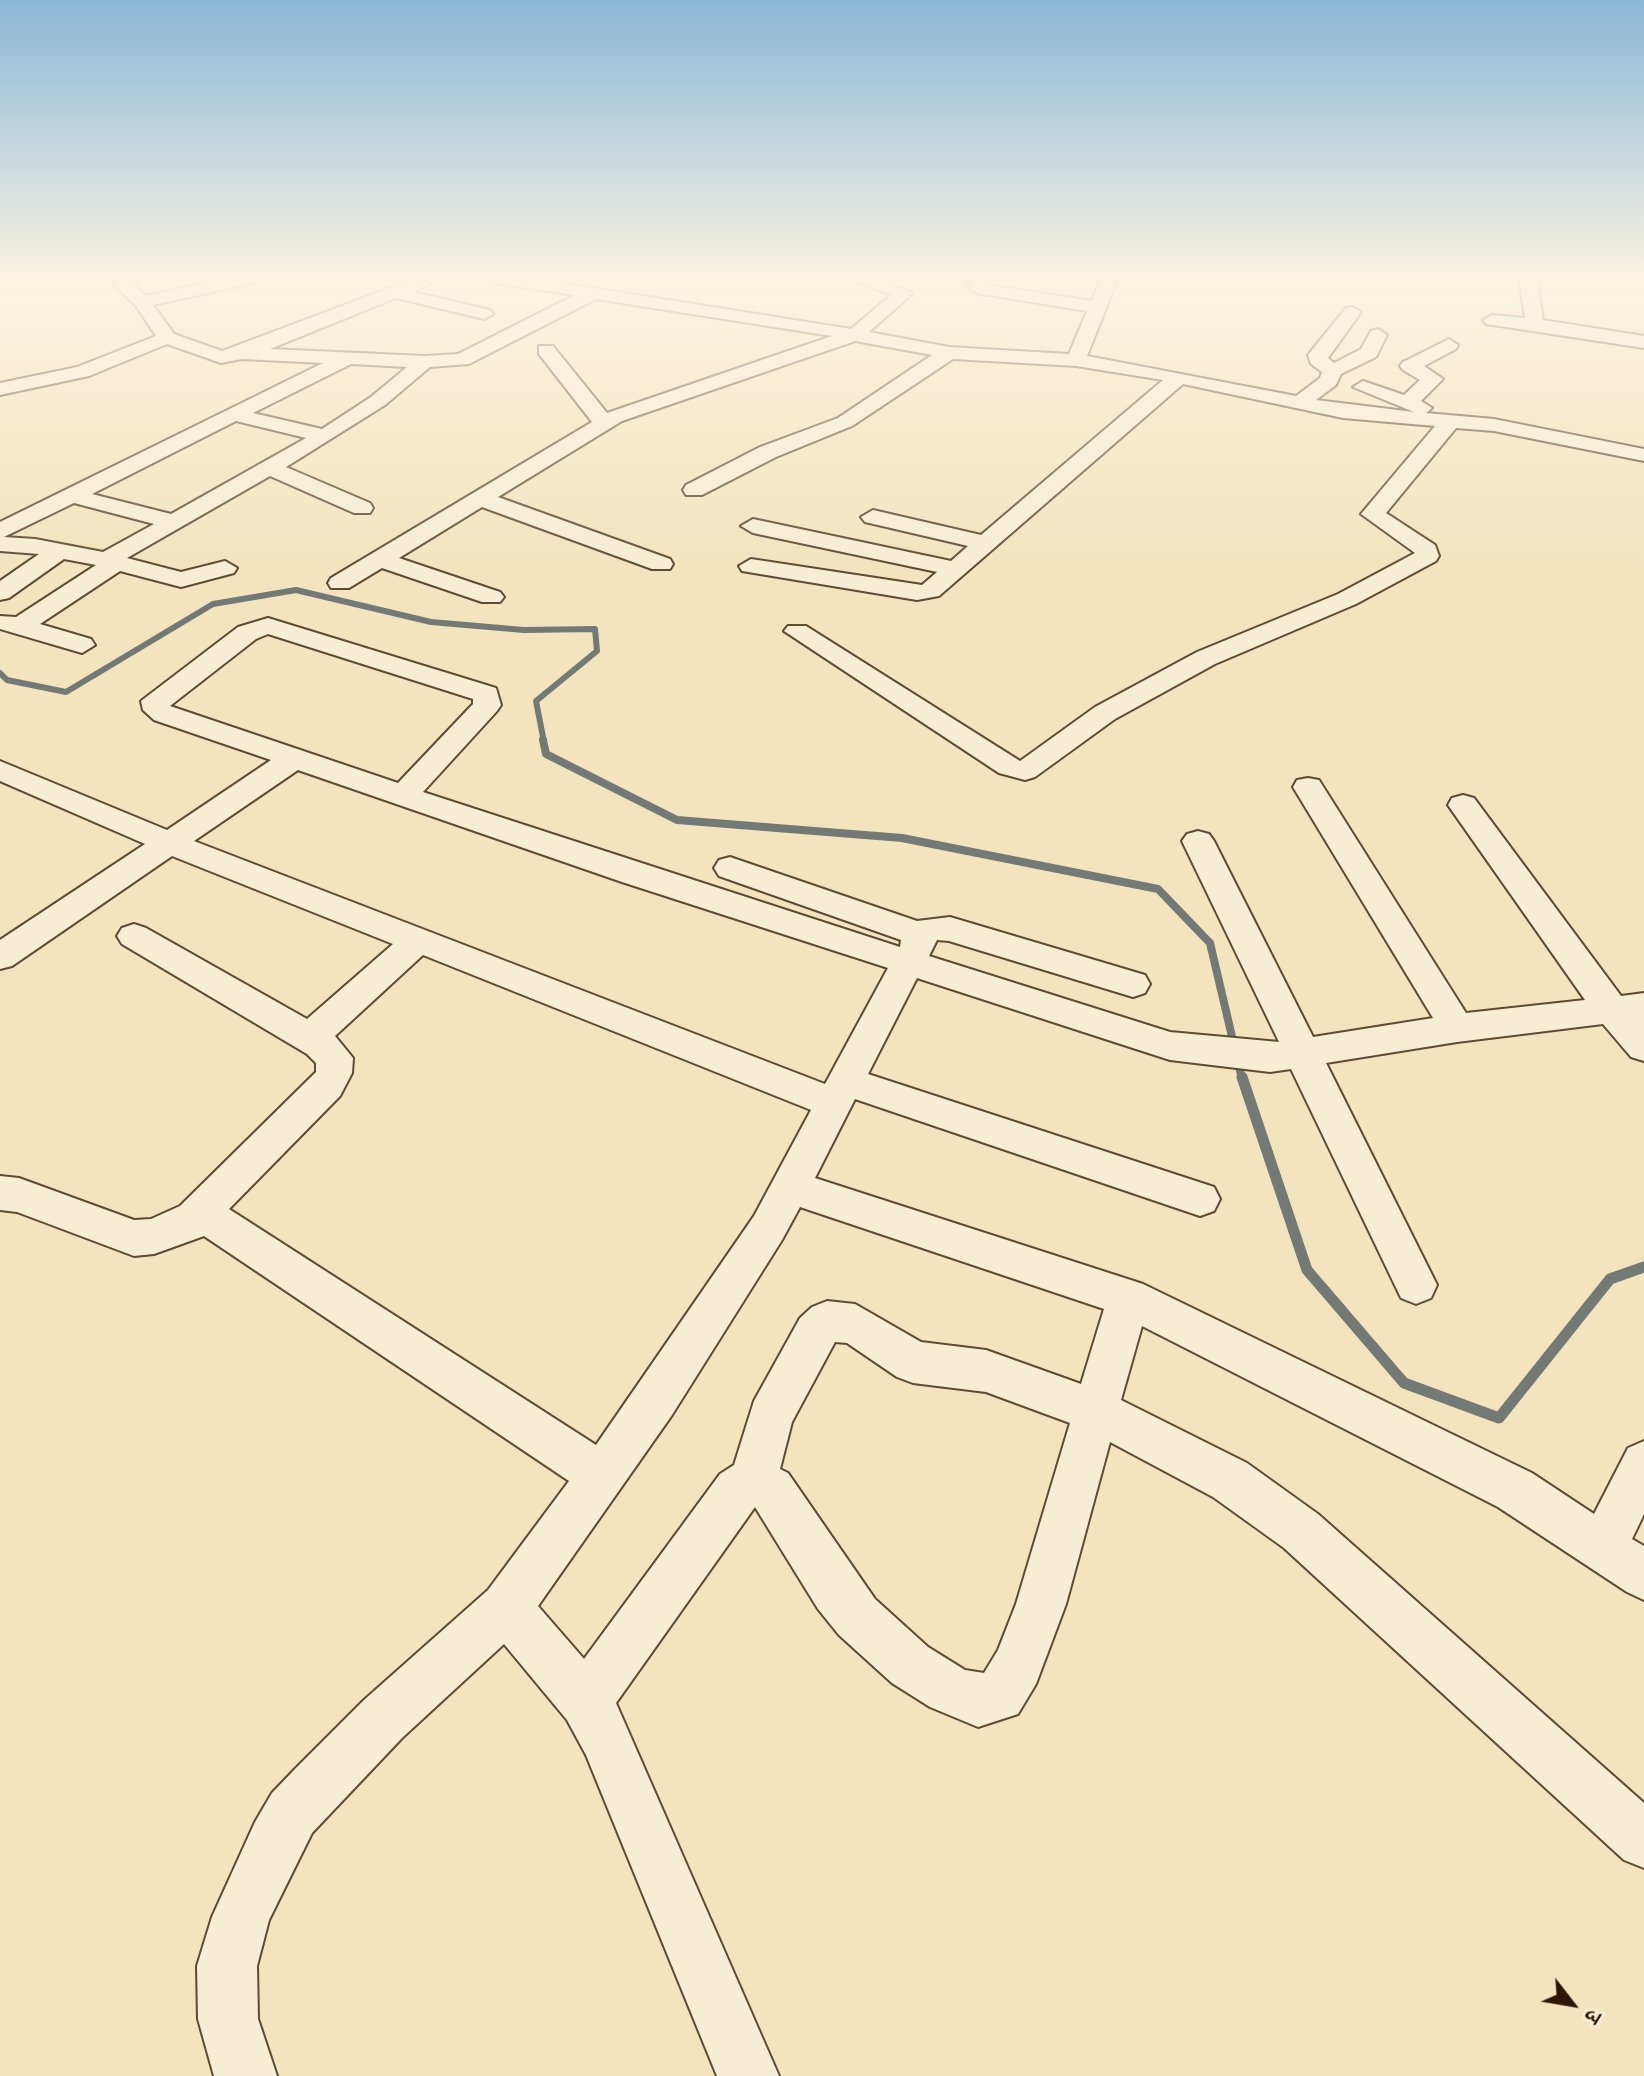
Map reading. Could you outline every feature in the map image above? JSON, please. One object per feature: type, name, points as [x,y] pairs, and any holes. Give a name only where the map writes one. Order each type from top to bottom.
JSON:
[{"type":"street","points":[[0,389],[68,375]]},
{"type":"street","points":[[0,531],[315,375]]},
{"type":"street","points":[[10,624],[174,522],[272,469],[325,436],[378,401],[409,375]]},
{"type":"street","points":[[566,375],[604,423]]},
{"type":"street","points":[[340,583],[604,423],[653,402],[734,375]]},
{"type":"street","points":[[694,490],[768,452],[845,422],[916,375]]},
{"type":"street","points":[[1166,375],[1372,417],[1522,429],[1644,455]]},
{"type":"street","points":[[1300,403],[1326,386],[1330,375]]},
{"type":"street","points":[[1406,403],[1433,379],[1426,375]]},
{"type":"street","points":[[751,566],[917,593],[935,588],[1179,377]]},
{"type":"street","points":[[1363,387],[1454,423]]},
{"type":"street","points":[[235,415],[325,436]]},
{"type":"street","points":[[797,631],[1009,767],[1025,771],[1105,713],[1206,658],[1347,599],[1427,556],[1427,550],[1373,514],[1454,423]]},
{"type":"street","points":[[272,469],[362,508]]},
{"type":"street","points":[[72,496],[174,522]]},
{"type":"street","points":[[480,498],[661,564]]},
{"type":"street","points":[[873,517],[985,543]]},
{"type":"street","points":[[753,526],[955,569]]},
{"type":"street","points":[[0,544],[59,551],[181,580],[225,568]]},
{"type":"street","points":[[0,593],[59,551]]},
{"type":"street","points":[[379,559],[491,597]]},
{"type":"street","points":[[10,624],[82,645]]},
{"type":"street","points":[[404,795],[487,705],[486,694],[268,626],[247,633],[155,701],[157,710],[164,714],[633,874],[912,948]]},
{"type":"street","points":[[0,957],[295,758]]},
{"type":"street","points":[[0,770],[170,843],[420,939],[841,1093],[1200,1199]]},
{"type":"street","points":[[1308,787],[1457,1028]]},
{"type":"street","points":[[1463,805],[1628,1008],[1644,1047]]},
{"type":"street","points":[[1198,841],[1286,1056],[1416,1285]]},
{"type":"street","points":[[730,868],[912,948],[1170,1046],[1286,1056],[1457,1028],[1628,1008]]},
{"type":"street","points":[[246,2076],[237,2058],[228,2019],[224,1986],[227,1966],[241,1917],[275,1842],[292,1813],[383,1719],[506,1608],[743,1269],[841,1093],[912,948],[934,928],[950,929],[1133,984]]},
{"type":"street","points":[[0,1193],[19,1195],[134,1238],[154,1236],[194,1218],[327,1086],[334,1073],[335,1058],[309,1038],[134,936]]},
{"type":"street","points":[[309,1038],[420,939]]},
{"type":"street","points":[[791,1187],[1128,1298],[1476,1469],[1603,1546],[1644,1575]]},
{"type":"street","points":[[194,1218],[220,1224],[601,1475]]},
{"type":"street","points":[[754,1480],[771,1490],[836,1591],[883,1642],[948,1689],[978,1701],[990,1701],[1009,1686],[1033,1628],[1128,1298]]},
{"type":"street","points":[[586,1701],[737,1491],[754,1480],[770,1417],[815,1332],[827,1321],[855,1324],[913,1362],[986,1371],[1096,1411],[1230,1480],[1301,1531],[1644,1840]]},
{"type":"street","points":[[1603,1546],[1644,1464]]},
{"type":"street","points":[[506,1608],[586,1701],[605,1737],[748,2076]]},
{"type":"waterway","points":[[0,673],[7,680],[66,692],[213,604],[296,590],[431,622],[524,630],[595,629],[597,651],[536,701],[544,742]]},
{"type":"waterway","points":[[543,740],[546,754],[677,820],[902,838],[1158,889],[1210,943],[1242,1079]]},
{"type":"waterway","points":[[1242,1077],[1307,1270],[1404,1383],[1499,1418],[1610,1279],[1644,1267]]}]
